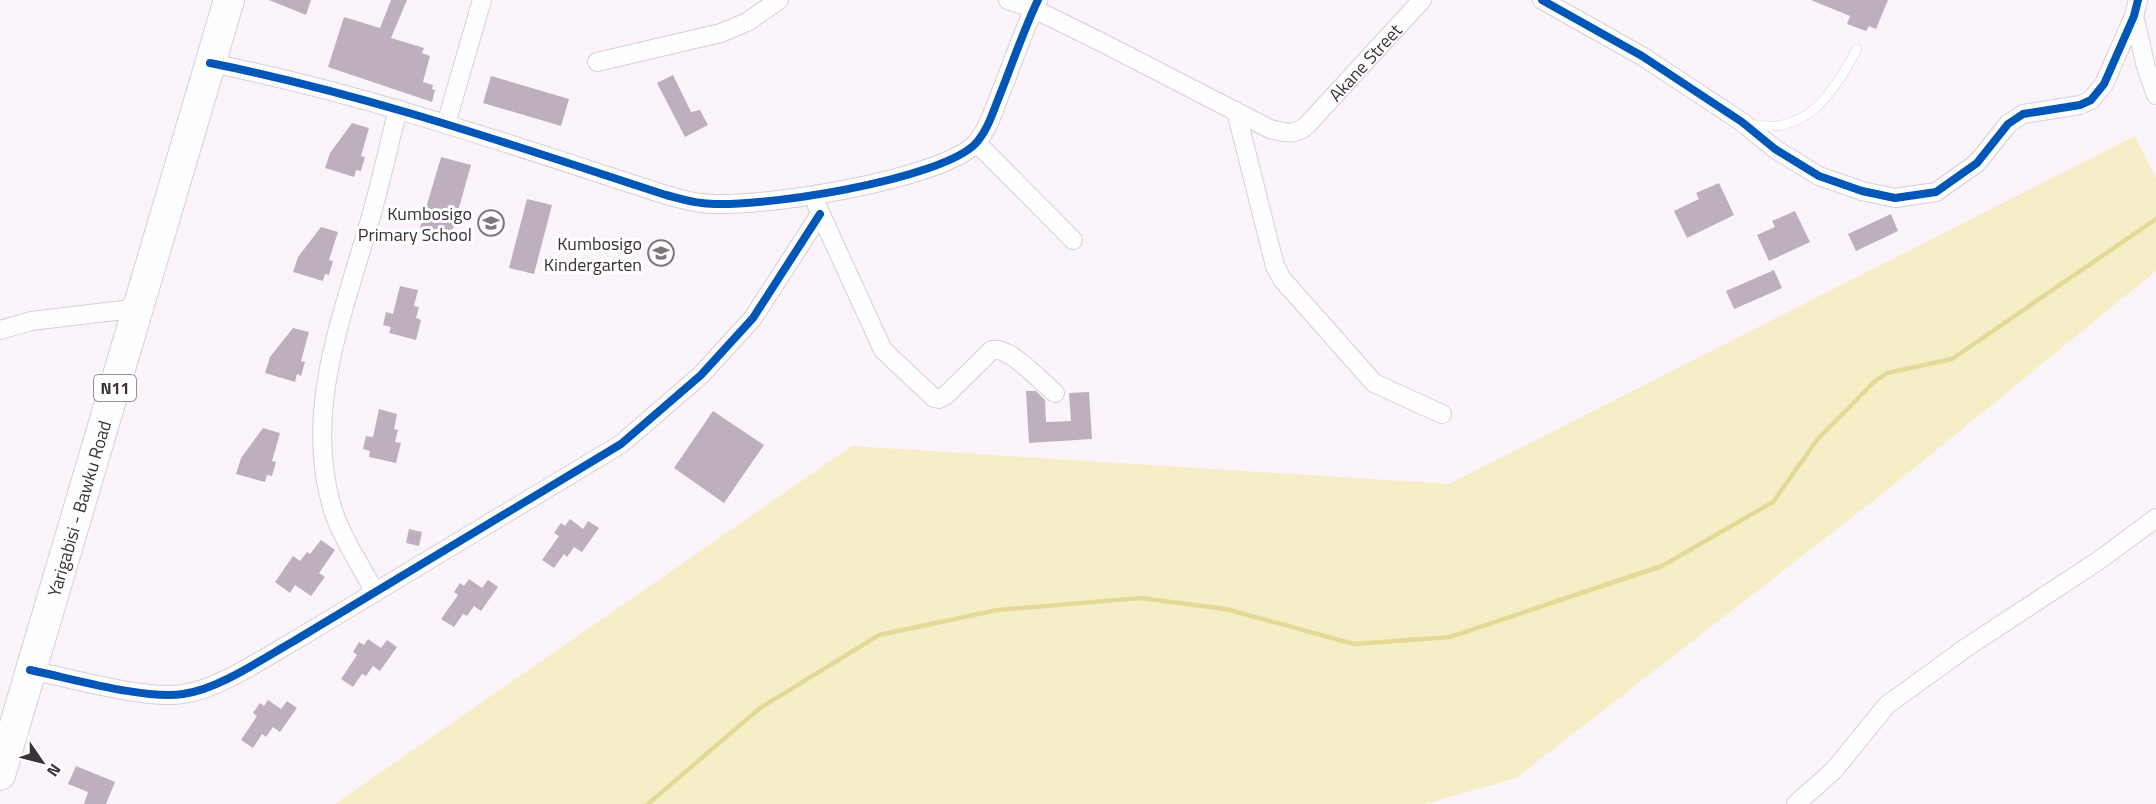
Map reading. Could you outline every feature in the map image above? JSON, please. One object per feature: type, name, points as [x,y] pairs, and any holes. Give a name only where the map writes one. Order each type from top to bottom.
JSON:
[{"type":"highway","name":"Yarigabisi - Bawku Road","points":[[0,775],[140,308],[229,0]]},
{"type":"street","points":[[446,124],[482,0]]},
{"type":"street","points":[[597,62],[721,33],[747,22],[778,0]]},
{"type":"street","points":[[1008,0],[1036,4],[1236,111],[1275,266],[1282,279],[1374,383],[1442,414]]},
{"type":"street","name":"Akane Street","points":[[1236,111],[1281,132],[1299,132],[1422,0]]},
{"type":"street","points":[[1542,0],[1642,56],[1742,122],[1775,149],[1819,176],[1862,191],[1895,198],[1936,192],[1977,162],[2008,124],[2023,114],[2080,105],[2091,100],[2104,84],[2136,8]]},
{"type":"street","points":[[210,63],[289,79],[398,109],[666,195],[703,204],[761,202],[866,187],[916,173],[956,157],[976,143],[988,124],[1036,4]]},
{"type":"street","points":[[2136,8],[2146,67],[2156,95]]},
{"type":"street","points":[[375,593],[333,510],[321,455],[322,407],[330,357],[375,204],[398,109]]},
{"type":"street","points":[[976,143],[1073,240]]},
{"type":"street","points":[[811,194],[883,350],[934,398],[939,399],[946,395],[992,350],[998,349],[1010,354],[1055,393]]},
{"type":"street","points":[[30,670],[153,695],[183,694],[239,671],[375,593],[621,444],[701,375],[753,318],[820,214]]},
{"type":"street","points":[[0,330],[31,321],[140,308]]},
{"type":"street","points":[[1796,804],[1834,770],[1887,705],[1967,647],[2098,561],[2156,518]]},
{"type":"lane","points":[[1742,122],[1766,128],[1792,124],[1817,107],[1834,87],[1857,49]]},
{"type":"shaded area","points":[[2135,136],[2156,178],[2156,271],[1886,491],[1516,778],[1425,804],[335,804],[852,446],[1449,484]]},
{"type":"building","points":[[269,0],[311,0],[306,15]]},
{"type":"building","points":[[391,0],[407,0],[391,38],[424,48],[422,53],[430,56],[423,82],[433,85],[432,89],[435,90],[432,102],[328,67],[344,17],[380,28]]},
{"type":"building","points":[[1811,0],[1888,0],[1876,29],[1869,26],[1866,31],[1847,24],[1850,16]]},
{"type":"building","points":[[673,75],[691,112],[700,110],[708,125],[685,137],[657,83]]},
{"type":"building","points":[[491,76],[569,99],[561,126],[483,103]]},
{"type":"building","points":[[352,123],[369,128],[361,156],[365,157],[361,171],[356,170],[354,177],[325,168],[330,153]]},
{"type":"building","points":[[441,157],[471,165],[449,243],[418,235]]},
{"type":"building","points":[[1719,183],[1734,215],[1687,238],[1674,211],[1699,199],[1696,193]]},
{"type":"building","points":[[527,199],[552,205],[534,274],[509,268]]},
{"type":"building","points":[[1795,211],[1810,242],[1769,261],[1757,235],[1775,227],[1772,221]]},
{"type":"building","points":[[1891,214],[1898,231],[1856,251],[1848,234]]},
{"type":"building","points":[[321,227],[338,232],[329,260],[333,261],[329,275],[325,274],[323,281],[293,272],[298,257]]},
{"type":"building","points":[[1774,270],[1782,288],[1734,309],[1726,291]]},
{"type":"building","points":[[400,286],[418,290],[414,306],[419,307],[416,318],[421,320],[416,340],[389,333],[391,327],[383,325],[386,312],[393,314]]},
{"type":"building","points":[[293,328],[309,332],[301,361],[305,362],[301,376],[297,374],[295,382],[265,373],[270,357]]},
{"type":"building","points":[[1026,391],[1036,391],[1045,400],[1046,422],[1071,421],[1069,393],[1089,392],[1092,439],[1029,443]]},
{"type":"building","points":[[379,409],[397,414],[394,429],[398,430],[395,442],[401,443],[396,463],[369,457],[370,451],[363,449],[366,436],[373,437]]},
{"type":"building","points":[[713,411],[764,445],[724,503],[674,468]]},
{"type":"building","points":[[263,428],[280,433],[272,461],[276,462],[272,476],[267,475],[265,482],[236,474],[241,458]]},
{"type":"building","points":[[570,519],[583,529],[588,521],[599,528],[582,552],[574,547],[567,557],[564,554],[554,568],[542,560],[559,536],[554,533],[561,523],[565,526]]},
{"type":"building","points":[[409,529],[422,532],[419,546],[406,543]]},
{"type":"building","points":[[321,540],[335,550],[319,573],[325,577],[311,596],[295,585],[290,593],[275,582],[293,556],[300,561],[307,552],[310,554]]},
{"type":"building","points":[[469,579],[482,588],[488,580],[498,587],[481,611],[474,606],[467,616],[463,614],[454,627],[441,619],[458,595],[454,592],[460,583],[464,586]]},
{"type":"building","points":[[368,639],[381,648],[387,640],[397,647],[380,671],[373,666],[366,676],[362,674],[353,687],[341,679],[357,655],[353,652],[359,642],[364,645]]},
{"type":"building","points":[[268,700],[281,709],[287,701],[297,708],[280,732],[273,727],[266,737],[262,734],[253,748],[241,740],[257,716],[253,713],[260,703],[264,706]]},
{"type":"building","points":[[76,766],[115,782],[106,804],[84,804],[88,792],[68,784]]},
{"type":"waterway","points":[[648,804],[760,708],[879,635],[997,610],[1140,598],[1226,609],[1354,644],[1450,637],[1662,566],[1773,502],[1817,440],[1874,382],[1887,373],[1952,359],[2156,219]]},
{"type":"cycle path","points":[[210,63],[383,105],[684,200],[727,204],[762,202],[803,197],[889,180],[928,169],[958,156],[977,142],[984,132],[1038,0]]},
{"type":"cycle path","points":[[1542,0],[1642,56],[1742,122],[1775,149],[1819,176],[1862,191],[1895,198],[1936,192],[1977,163],[2008,124],[2023,114],[2080,105],[2091,100],[2104,84],[2134,16],[2138,0]]},
{"type":"cycle path","points":[[30,670],[128,691],[167,695],[197,691],[226,680],[254,664],[621,444],[701,375],[753,318],[820,214]]},
{"type":"place","name":"Kumbosigo Primary School","points":[[491,223]]},
{"type":"place","name":"Kumbosigo Kindergarten","points":[[661,253]]}]
